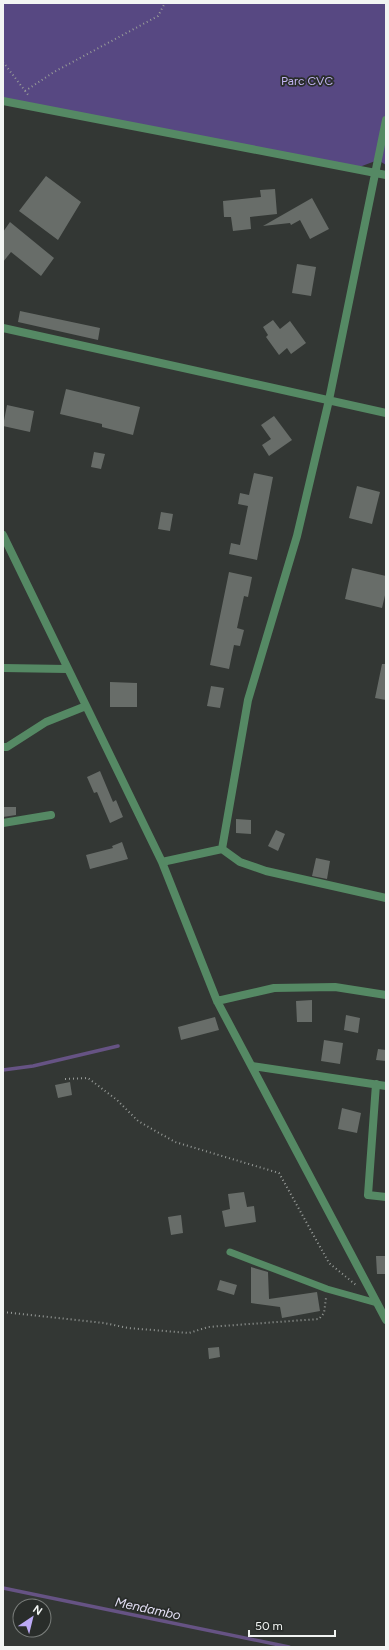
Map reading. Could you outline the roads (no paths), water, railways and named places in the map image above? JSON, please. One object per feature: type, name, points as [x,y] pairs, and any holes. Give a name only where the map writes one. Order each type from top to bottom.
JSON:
[{"type":"street","points":[[3,101],[386,175]]},
{"type":"street","points":[[222,849],[248,700],[297,536],[329,400],[386,120]]},
{"type":"street","points":[[3,328],[386,413]]},
{"type":"street","points":[[3,535],[162,862],[218,1002],[386,1320]]},
{"type":"street","points":[[3,668],[67,669]]},
{"type":"street","points":[[3,747],[7,747],[46,722],[86,706]]},
{"type":"street","points":[[3,824],[51,816]]},
{"type":"street","points":[[162,862],[222,849],[240,862],[266,872],[386,898]]},
{"type":"street","points":[[218,1002],[274,988],[334,987],[386,995]]},
{"type":"street","points":[[252,1066],[386,1086]]},
{"type":"street","points":[[376,1084],[368,1195],[386,1197]]},
{"type":"street","points":[[377,1303],[386,1305]]},
{"type":"lane","points":[[230,1252],[327,1289],[377,1303]]},
{"type":"waterway","points":[[3,1070],[33,1066],[118,1046]]},
{"type":"waterway","name":"Mendambo","points":[[3,1588],[289,1647]]},
{"type":"park label","name":"Parc CVC","points":[[307,81]]}]
